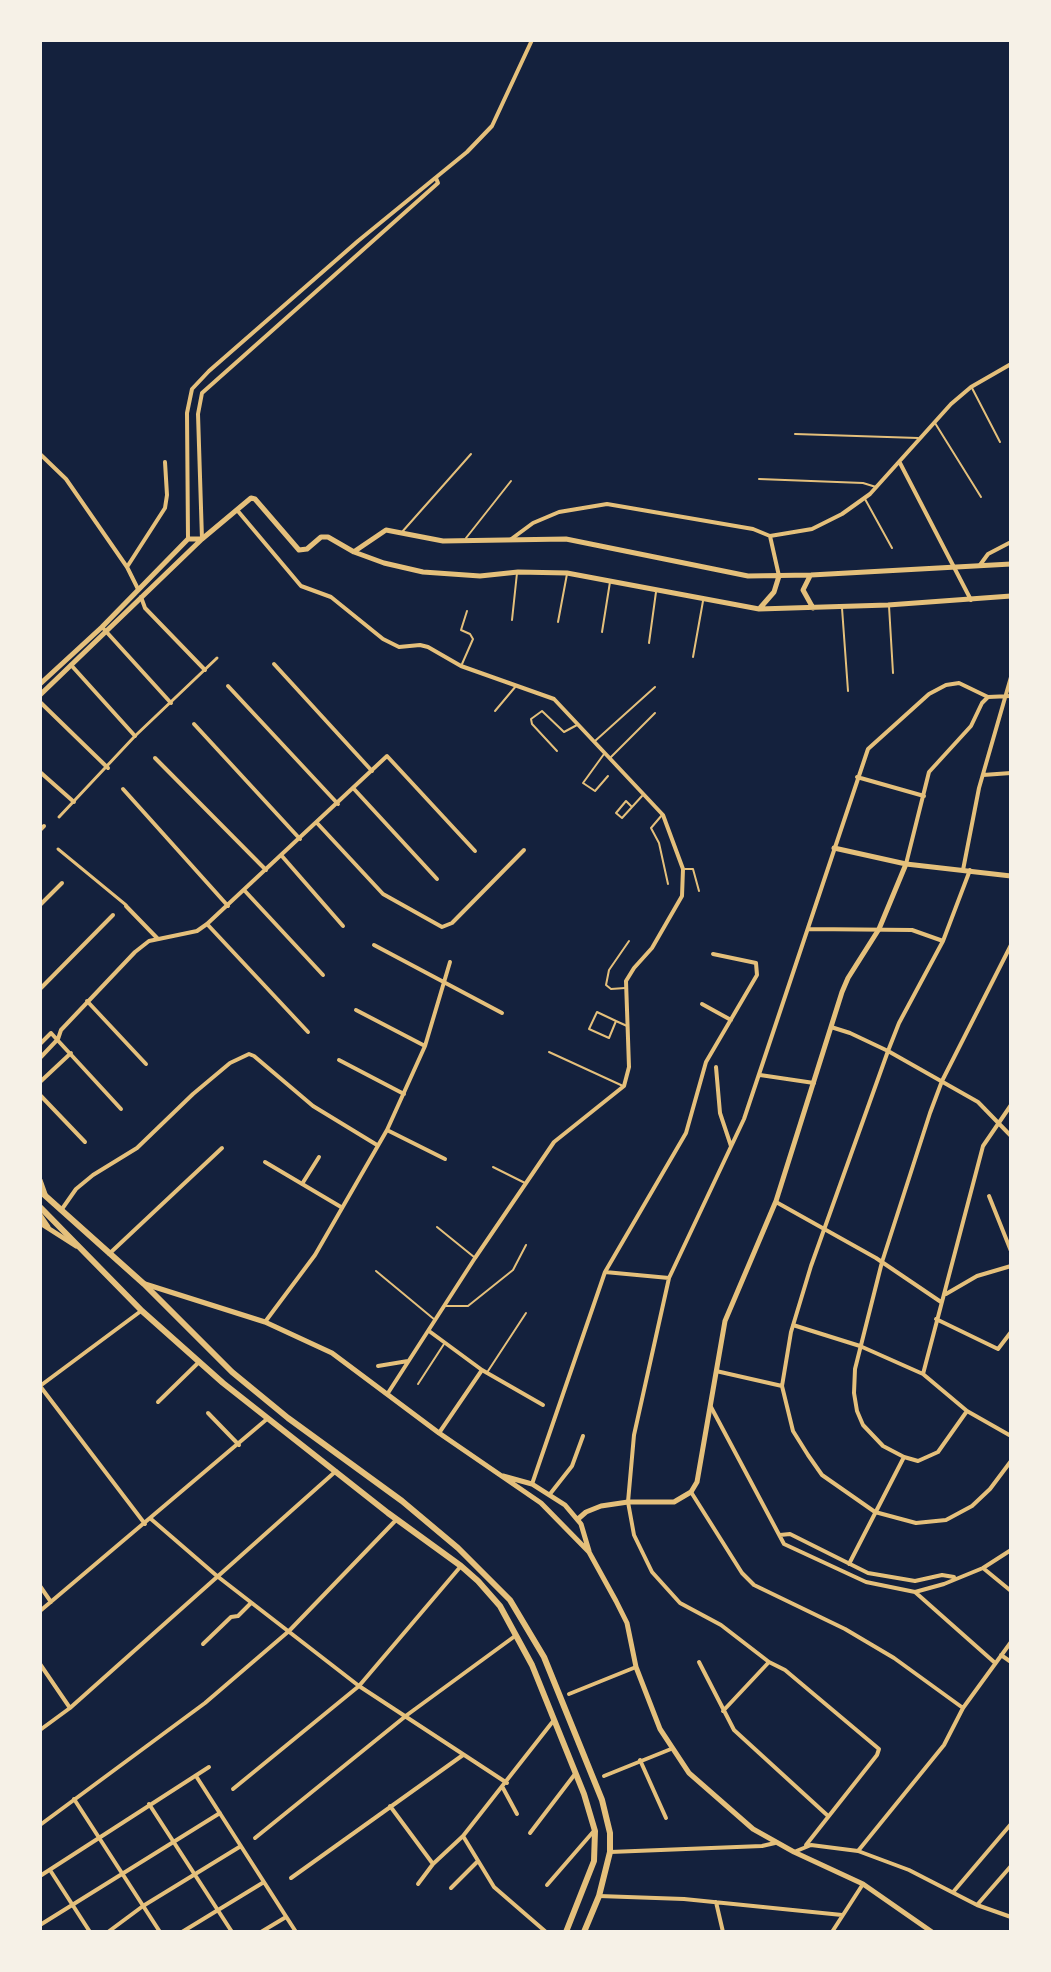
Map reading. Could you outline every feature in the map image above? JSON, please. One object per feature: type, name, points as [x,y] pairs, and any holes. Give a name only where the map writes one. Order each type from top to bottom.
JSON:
[{"type":"main road","points":[[42,1193],[144,1284],[232,1372],[413,1511],[458,1548],[510,1600],[544,1657],[598,1790],[610,1833],[610,1852],[599,1896],[584,1932]]},
{"type":"main road","points":[[40,1207],[142,1311],[268,1418],[461,1566],[500,1606],[517,1635],[554,1720],[584,1794],[595,1831],[594,1861],[566,1932]]},
{"type":"street","points":[[188,539],[187,413],[192,389],[288,302],[467,152],[492,126],[532,40]]},
{"type":"street","points":[[202,539],[199,400],[207,388],[438,183],[435,177]]},
{"type":"street","points":[[288,302],[295,309]]},
{"type":"street","points":[[510,540],[533,523],[559,512],[607,504],[753,529],[770,536],[820,526],[877,488],[934,421],[971,387],[1011,364]]},
{"type":"street","points":[[40,454],[66,479],[127,567],[145,608],[205,670]]},
{"type":"street","points":[[127,567],[165,508],[165,462]]},
{"type":"street","points":[[900,463],[971,600]]},
{"type":"street","points":[[40,695],[247,499],[255,499],[299,550],[321,537],[328,537],[354,552],[423,572],[480,576],[518,572],[567,573],[759,609],[888,605],[1011,596]]},
{"type":"street","points":[[236,509],[301,586],[331,597],[394,645],[420,645],[437,651],[461,666],[554,699],[663,815],[683,869],[682,896],[652,948],[629,974],[626,988],[629,1067],[624,1086],[609,1101],[558,1138],[475,1258],[388,1393]]},
{"type":"street","points":[[354,552],[381,531],[463,542],[566,539],[748,576],[1011,564]]},
{"type":"street","points":[[759,609],[774,592],[779,576],[770,536]]},
{"type":"street","points":[[40,684],[102,627],[188,539],[202,539]]},
{"type":"street","points":[[980,565],[988,554],[1011,542]]},
{"type":"street","points":[[811,575],[803,590],[813,608]]},
{"type":"street","points":[[102,627],[171,703]]},
{"type":"street","points":[[59,817],[135,736],[217,658]]},
{"type":"street","points":[[274,664],[372,771]]},
{"type":"street","points":[[71,665],[135,736]]},
{"type":"street","points":[[1011,677],[983,775],[966,870],[943,941],[899,1023],[888,1051],[811,1266],[793,1325],[782,1386],[793,1431],[822,1475],[875,1512],[916,1523],[946,1520],[972,1506],[990,1489],[1011,1461]]},
{"type":"street","points":[[794,1852],[806,1845],[879,1749],[785,1670],[769,1662],[721,1625],[694,1612],[669,1592],[652,1572],[634,1535],[628,1502],[634,1435],[669,1278],[744,1119],[868,749],[929,694],[946,685],[959,683],[988,697],[1008,696]]},
{"type":"street","points":[[228,686],[338,804]]},
{"type":"street","points":[[578,1519],[601,1506],[628,1502],[674,1502],[691,1492],[700,1470],[725,1321],[776,1201],[848,978],[879,929],[906,864],[929,772],[971,726],[988,697]]},
{"type":"street","points":[[40,702],[108,768]]},
{"type":"street","points":[[194,724],[300,839]]},
{"type":"street","points":[[40,1058],[58,1039],[61,1030],[135,952],[149,941],[197,931],[207,924],[387,756],[475,851]]},
{"type":"street","points":[[155,758],[266,870]]},
{"type":"street","points":[[40,772],[74,802]]},
{"type":"street","points":[[983,775],[1011,773]]},
{"type":"street","points":[[857,777],[924,796]]},
{"type":"street","points":[[123,789],[228,906]]},
{"type":"street","points":[[354,789],[437,879]]},
{"type":"street","points":[[317,823],[383,894],[442,927],[452,923],[524,850]]},
{"type":"street","points":[[834,848],[906,864],[1011,876]]},
{"type":"street","points":[[58,849],[126,906],[158,939]]},
{"type":"street","points":[[281,855],[343,926]]},
{"type":"street","points":[[40,905],[62,883]]},
{"type":"street","points":[[244,890],[323,975]]},
{"type":"street","points":[[40,989],[113,915]]},
{"type":"street","points":[[207,924],[308,1032]]},
{"type":"street","points":[[808,929],[912,930],[943,941]]},
{"type":"street","points":[[374,945],[502,1013]]},
{"type":"street","points":[[967,1411],[938,1452],[918,1461],[883,1446],[872,1436],[857,1411],[854,1393],[860,1346],[882,1262],[942,1081],[1011,945]]},
{"type":"street","points":[[532,1484],[605,1272],[686,1133],[706,1062],[757,975],[758,967],[752,962],[713,954]]},
{"type":"street","points":[[265,1322],[315,1255],[387,1130],[425,1046],[450,962]]},
{"type":"street","points":[[87,1001],[146,1064]]},
{"type":"street","points":[[702,1004],[731,1020]]},
{"type":"street","points":[[356,1010],[425,1046]]},
{"type":"street","points":[[831,1027],[888,1051],[978,1102],[1011,1136]]},
{"type":"street","points":[[40,1044],[51,1033],[61,1030]]},
{"type":"street","points":[[51,1033],[121,1109]]},
{"type":"street","points":[[40,1082],[71,1053]]},
{"type":"street","points":[[62,1209],[76,1189],[137,1148],[193,1094],[230,1063],[249,1054],[313,1106],[377,1145]]},
{"type":"street","points":[[339,1060],[404,1094]]},
{"type":"street","points":[[716,1067],[720,1113],[732,1148]]},
{"type":"street","points":[[760,1075],[814,1083]]},
{"type":"street","points":[[40,1095],[85,1142]]},
{"type":"street","points":[[923,1374],[983,1146],[1011,1105]]},
{"type":"street","points":[[387,1130],[445,1159]]},
{"type":"street","points":[[109,1254],[222,1148]]},
{"type":"street","points":[[302,1184],[319,1157]]},
{"type":"street","points":[[265,1162],[341,1207]]},
{"type":"street","points":[[40,1180],[42,1193]]},
{"type":"street","points":[[989,1196],[1011,1251]]},
{"type":"street","points":[[776,1201],[882,1262],[941,1302]]},
{"type":"street","points":[[40,1215],[50,1231]]},
{"type":"street","points":[[40,1223],[77,1247]]},
{"type":"street","points":[[944,1296],[977,1276],[1011,1266]]},
{"type":"street","points":[[605,1272],[669,1278]]},
{"type":"street","points":[[144,1284],[265,1322],[332,1353],[439,1433],[541,1503],[589,1552]]},
{"type":"street","points":[[142,1311],[40,1386],[145,1524]]},
{"type":"street","points":[[936,1319],[998,1349],[1011,1332]]},
{"type":"street","points":[[793,1325],[860,1346],[923,1374],[967,1411],[1011,1436]]},
{"type":"street","points":[[429,1331],[485,1371],[543,1405]]},
{"type":"street","points":[[158,1402],[200,1361]]},
{"type":"street","points":[[378,1366],[408,1361]]},
{"type":"street","points":[[439,1433],[485,1371]]},
{"type":"street","points":[[716,1371],[782,1386]]},
{"type":"street","points":[[711,1407],[784,1544],[866,1582],[915,1592],[983,1568],[1011,1550]]},
{"type":"street","points":[[208,1413],[239,1445]]},
{"type":"street","points":[[40,1611],[268,1418]]},
{"type":"street","points":[[550,1494],[572,1466],[583,1436]]},
{"type":"street","points":[[849,1564],[904,1457]]},
{"type":"street","points":[[40,1730],[70,1708],[336,1471]]},
{"type":"street","points":[[498,1475],[532,1484],[550,1494],[578,1519],[589,1552],[623,1614],[636,1667],[660,1729],[689,1773],[737,1817],[776,1843],[863,1884],[932,1932]]},
{"type":"street","points":[[691,1492],[742,1573],[754,1585],[845,1629],[894,1658],[963,1708]]},
{"type":"street","points":[[151,1519],[217,1576],[359,1686],[407,1715],[505,1785],[517,1814]]},
{"type":"street","points":[[40,1825],[205,1703],[289,1631],[397,1519]]},
{"type":"street","points":[[780,1535],[790,1534],[868,1573],[908,1581],[942,1575],[955,1577]]},
{"type":"street","points":[[233,1789],[359,1686],[461,1566]]},
{"type":"street","points":[[983,1568],[1011,1591]]},
{"type":"street","points":[[40,1586],[51,1602]]},
{"type":"street","points":[[915,1592],[995,1662]]},
{"type":"street","points":[[203,1644],[251,1603]]},
{"type":"street","points":[[255,1838],[407,1715],[517,1635]]},
{"type":"street","points":[[858,1851],[944,1745],[963,1708],[1011,1642]]},
{"type":"street","points":[[1001,1655],[1011,1662]]},
{"type":"street","points":[[699,1662],[734,1730],[827,1815]]},
{"type":"street","points":[[723,1711],[769,1662]]},
{"type":"street","points":[[40,1664],[70,1708]]},
{"type":"street","points":[[569,1694],[636,1667]]},
{"type":"street","points":[[418,1884],[433,1864],[463,1836],[554,1720]]},
{"type":"street","points":[[604,1776],[671,1749]]},
{"type":"street","points":[[291,1878],[463,1755]]},
{"type":"street","points":[[640,1760],[666,1818]]},
{"type":"street","points":[[40,1876],[209,1767]]},
{"type":"street","points":[[530,1833],[575,1774]]},
{"type":"street","points":[[196,1776],[296,1932]]},
{"type":"street","points":[[74,1799],[160,1932]]},
{"type":"street","points":[[149,1804],[232,1932]]},
{"type":"street","points":[[390,1806],[433,1864]]},
{"type":"street","points":[[40,1925],[220,1813]]},
{"type":"street","points":[[954,1891],[1011,1824]]},
{"type":"street","points":[[547,1885],[595,1831]]},
{"type":"street","points":[[463,1836],[494,1887],[546,1932]]},
{"type":"street","points":[[610,1852],[776,1843]]},
{"type":"street","points":[[806,1845],[858,1851],[909,1870],[977,1905],[1011,1917]]},
{"type":"street","points":[[108,1932],[143,1906],[241,1846]]},
{"type":"street","points":[[451,1888],[478,1861]]},
{"type":"street","points":[[977,1905],[1011,1866]]},
{"type":"street","points":[[50,1870],[90,1932]]},
{"type":"street","points":[[182,1932],[264,1882]]},
{"type":"street","points":[[832,1932],[863,1884]]},
{"type":"street","points":[[599,1896],[716,1902],[842,1915]]},
{"type":"street","points":[[716,1902],[723,1932]]},
{"type":"street","points":[[261,1932],[286,1917]]},
{"type":"lane","points":[[971,387],[1000,442]]},
{"type":"lane","points":[[934,421],[981,497]]},
{"type":"lane","points":[[795,434],[919,438]]},
{"type":"lane","points":[[401,533],[471,454]]},
{"type":"lane","points":[[759,479],[863,483],[877,488]]},
{"type":"lane","points":[[463,542],[511,481]]},
{"type":"lane","points":[[864,498],[892,548]]},
{"type":"lane","points":[[512,620],[518,572]]},
{"type":"lane","points":[[558,622],[567,573]]},
{"type":"lane","points":[[602,632],[610,581]]},
{"type":"lane","points":[[649,643],[656,591]]},
{"type":"lane","points":[[693,657],[703,600]]},
{"type":"lane","points":[[888,605],[893,673]]},
{"type":"lane","points":[[842,607],[848,691]]},
{"type":"lane","points":[[461,666],[473,639],[461,630],[467,611]]},
{"type":"lane","points":[[495,711],[517,685]]},
{"type":"lane","points":[[595,742],[655,687]]},
{"type":"lane","points":[[557,751],[531,719],[542,711],[564,732],[578,725]]},
{"type":"lane","points":[[608,776],[595,791],[583,783],[607,756],[655,713]]},
{"type":"lane","points":[[632,807],[643,795]]},
{"type":"lane","points":[[663,815],[651,828],[659,843],[668,884]]},
{"type":"lane","points":[[683,869],[693,869],[699,891]]},
{"type":"lane","points":[[626,988],[611,989],[606,985],[609,970],[629,941]]},
{"type":"lane","points":[[616,1021],[609,1038],[589,1029],[597,1012],[628,1026]]},
{"type":"lane","points":[[549,1052],[624,1086]]},
{"type":"lane","points":[[493,1167],[526,1184]]},
{"type":"lane","points":[[437,1227],[475,1258]]},
{"type":"lane","points":[[445,1306],[468,1306],[513,1270],[526,1245]]},
{"type":"lane","points":[[376,1271],[436,1321]]},
{"type":"lane","points":[[485,1371],[526,1313]]},
{"type":"lane","points":[[418,1384],[444,1343]]}]
